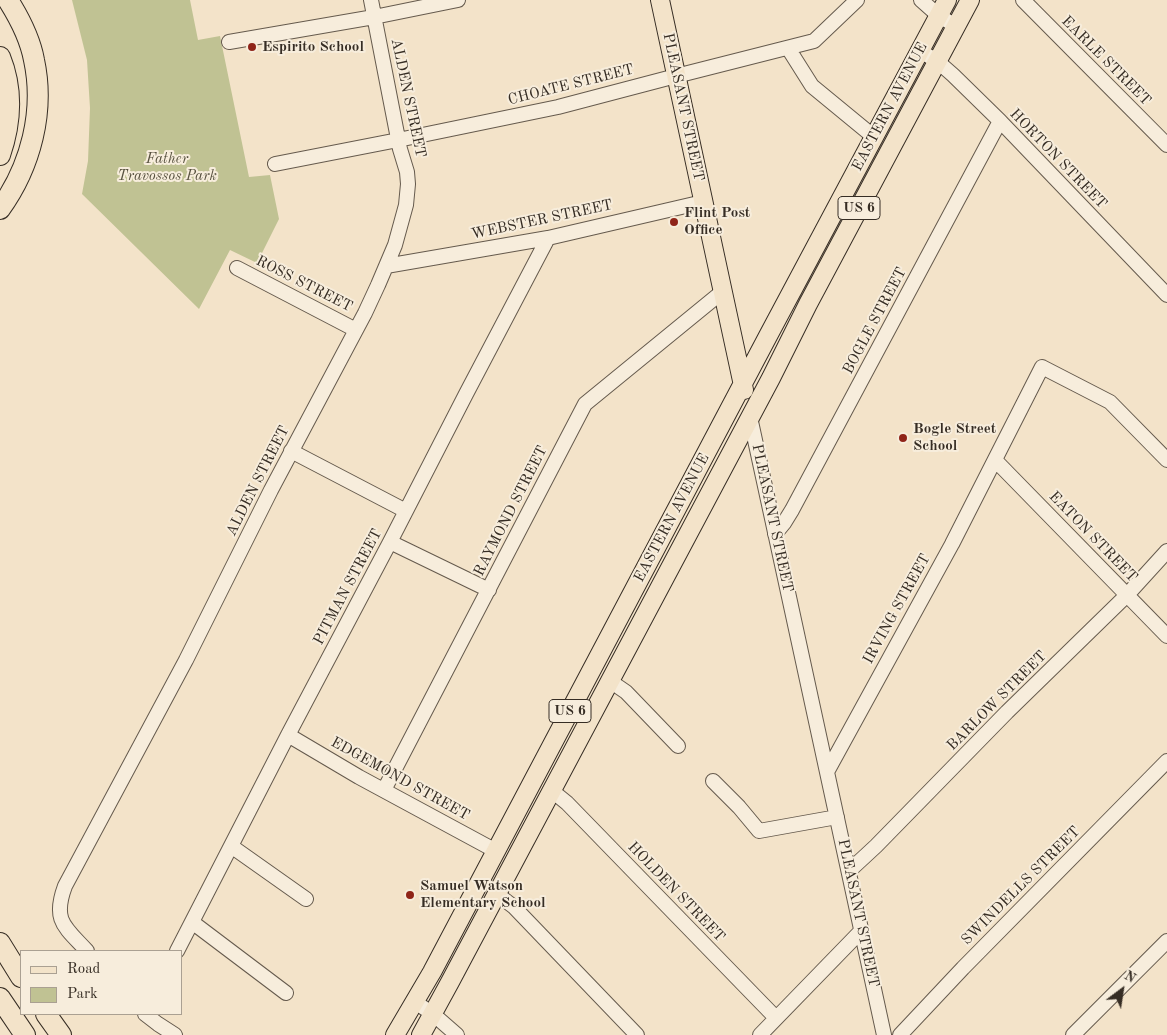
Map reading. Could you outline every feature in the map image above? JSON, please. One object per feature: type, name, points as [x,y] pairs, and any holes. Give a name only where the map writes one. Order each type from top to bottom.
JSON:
[{"type":"highway","points":[[0,209],[16,183],[25,162],[33,137],[38,103],[38,81],[30,45],[20,19],[8,0]]},
{"type":"highway","points":[[0,57],[7,80],[9,101],[8,128],[0,155]]},
{"type":"highway","points":[[0,943],[20,975]]},
{"type":"highway","points":[[0,998],[25,1035]]},
{"type":"highway","points":[[47,1015],[62,1035]]},
{"type":"main road","name":"PLEASANT STREET","points":[[660,0],[750,417]]},
{"type":"main road","name":"EASTERN AVENUE","points":[[395,1035],[415,1002],[496,851],[947,0]]},
{"type":"main road","name":"EASTERN AVENUE","points":[[421,1035],[781,360],[808,304],[970,0]]},
{"type":"street","name":"ALDEN STREET","points":[[87,950],[66,929],[61,919],[60,905],[63,891],[186,660],[270,490],[356,330],[386,266],[402,223],[408,191],[407,172],[398,140],[371,0]]},
{"type":"street","points":[[229,42],[374,17],[458,0]]},
{"type":"street","name":"CHOATE STREET","points":[[275,164],[558,107],[814,41],[857,0]]},
{"type":"street","points":[[921,0],[939,16],[956,26]]},
{"type":"street","name":"EARLE STREET","points":[[1023,0],[1167,145]]},
{"type":"street","points":[[788,48],[812,86],[874,137]]},
{"type":"street","name":"HORTON STREET","points":[[920,51],[937,61],[954,75],[1167,295]]},
{"type":"street","name":"BOGLE STREET","points":[[775,534],[784,524],[792,510],[1000,121]]},
{"type":"street","name":"WEBSTER STREET","points":[[386,266],[548,238],[703,202]]},
{"type":"street","name":"PITMAN STREET","points":[[178,950],[548,238]]},
{"type":"street","name":"ROSS STREET","points":[[237,268],[356,330]]},
{"type":"street","name":"RAYMOND STREET","points":[[384,790],[585,404],[722,292]]},
{"type":"street","name":"IRVING STREET","points":[[827,772],[952,544],[1042,367],[1110,402],[1167,460]]},
{"type":"street","name":"PLEASANT STREET","points":[[750,417],[884,1035]]},
{"type":"street","points":[[291,451],[406,512]]},
{"type":"street","name":"EATON STREET","points":[[995,460],[1167,636]]},
{"type":"street","points":[[390,542],[489,590]]},
{"type":"street","name":"BARLOW STREET","points":[[849,871],[876,846],[1007,712],[1127,595],[1167,551]]},
{"type":"street","points":[[610,680],[626,692],[678,746]]},
{"type":"street","name":"EDGEMOND STREET","points":[[288,735],[496,851]]},
{"type":"street","name":"SWINDELLS STREET","points":[[900,1035],[963,968],[1167,761]]},
{"type":"street","points":[[713,781],[739,807],[759,832],[837,818]]},
{"type":"street","name":"HOLDEN STREET","points":[[552,790],[567,803],[776,1018]]},
{"type":"street","points":[[231,846],[306,899]]},
{"type":"street","points":[[497,894],[514,907],[637,1035]]},
{"type":"street","points":[[192,922],[286,993]]},
{"type":"street","points":[[760,1035],[862,930]]},
{"type":"street","points":[[1073,1035],[1167,940]]},
{"type":"street","points":[[415,1002],[433,1014],[457,1035]]},
{"type":"street","points":[[146,1015],[176,1035]]},
{"type":"green space","name":"Father Travossos Park","points":[[72,0],[190,0],[198,40],[220,36],[249,177],[270,175],[279,219],[257,263],[230,250],[199,309],[82,194],[88,161],[90,108],[87,60]]},
{"type":"place","name":"Espirito School","points":[[252,47]]},
{"type":"place","name":"Flint Post Office","points":[[674,222]]},
{"type":"place","name":"Bogle Street School","points":[[903,438]]},
{"type":"place","name":"Samuel Watson Elementary School","points":[[410,895]]}]
